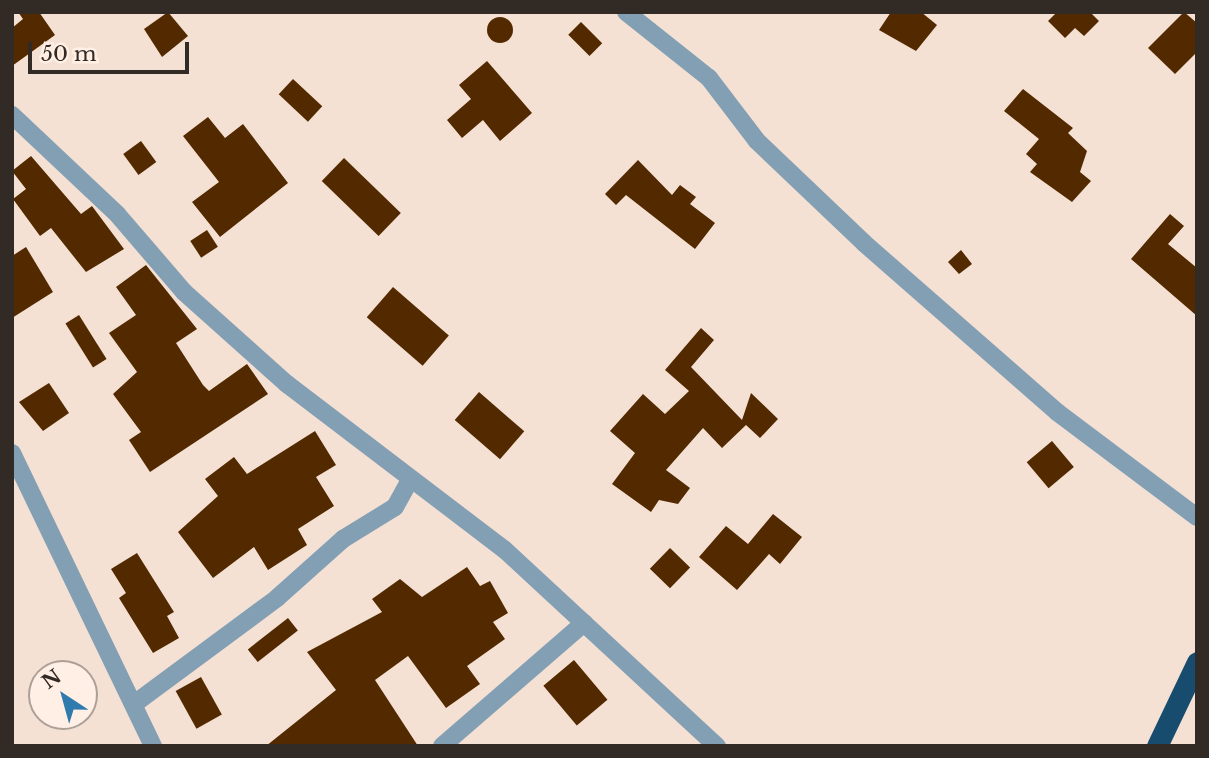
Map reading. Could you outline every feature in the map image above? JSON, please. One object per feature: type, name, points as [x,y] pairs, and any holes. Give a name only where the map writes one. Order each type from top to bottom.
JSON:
[{"type":"highway","points":[[1157,746],[1197,662]]},
{"type":"street","points":[[626,12],[709,78],[757,141],[864,243],[1057,412],[1197,517]]},
{"type":"street","points":[[12,115],[108,205],[184,292],[410,482],[505,550],[717,746]]},
{"type":"street","points":[[12,453],[153,746]]},
{"type":"street","points":[[134,704],[277,598],[343,539],[386,514],[410,482]]},
{"type":"street","points":[[442,746],[584,623]]},
{"type":"building","points":[[18,12],[39,12],[55,35],[12,66],[12,28],[23,19]]},
{"type":"building","points":[[168,12],[188,36],[162,57],[144,29]]},
{"type":"building","points":[[891,12],[921,12],[937,25],[916,51],[879,30]]},
{"type":"building","points":[[1057,12],[1090,12],[1099,21],[1084,36],[1075,28],[1065,38],[1048,21]]},
{"type":"building","points":[[1184,12],[1197,23],[1197,52],[1175,74],[1148,48]]},
{"type":"building","points":[[500,17],[509,21],[513,30],[509,39],[500,43],[491,39],[487,30],[491,21]]},
{"type":"building","points":[[581,22],[602,43],[589,56],[568,35]]},
{"type":"building","points":[[487,61],[532,113],[500,141],[483,120],[462,138],[447,120],[471,99],[459,85]]},
{"type":"building","points":[[293,79],[322,106],[308,122],[279,94]]},
{"type":"building","points":[[1023,89],[1073,128],[1068,133],[1087,151],[1080,172],[1091,181],[1072,202],[1030,172],[1037,164],[1026,154],[1039,139],[1004,111]]},
{"type":"building","points":[[208,117],[225,138],[243,124],[288,183],[220,237],[192,202],[219,182],[183,136]]},
{"type":"building","points":[[141,141],[156,162],[138,175],[123,154]]},
{"type":"building","points":[[31,156],[81,214],[92,206],[124,249],[86,272],[51,228],[40,236],[13,199],[26,189],[12,171]]},
{"type":"building","points":[[344,158],[401,213],[379,236],[322,181]]},
{"type":"building","points":[[638,160],[672,195],[680,185],[696,197],[690,204],[715,223],[695,249],[626,195],[616,205],[605,194]]},
{"type":"building","points":[[1170,214],[1184,226],[1168,244],[1197,268],[1197,316],[1131,259]]},
{"type":"building","points":[[207,230],[218,247],[201,258],[190,241]]},
{"type":"building","points":[[26,247],[53,292],[12,318],[12,256]]},
{"type":"building","points":[[961,250],[972,264],[959,274],[948,262]]},
{"type":"building","points":[[146,265],[197,329],[176,343],[203,385],[209,391],[247,364],[268,394],[150,472],[129,440],[141,432],[113,394],[137,372],[109,333],[136,315],[116,287]]},
{"type":"building","points":[[393,287],[449,336],[423,366],[367,317]]},
{"type":"building","points":[[79,315],[107,359],[93,368],[65,323]]},
{"type":"building","points":[[701,328],[714,340],[691,367],[742,420],[751,393],[778,419],[760,438],[746,425],[722,448],[703,428],[666,470],[690,488],[678,504],[659,500],[651,512],[612,484],[635,453],[610,431],[643,394],[665,414],[689,391],[665,370]]},
{"type":"building","points":[[49,383],[69,413],[43,431],[19,402]]},
{"type":"building","points":[[479,392],[524,431],[500,459],[455,420]]},
{"type":"building","points":[[315,431],[336,465],[316,477],[334,506],[298,529],[307,545],[268,570],[254,547],[213,578],[178,532],[218,496],[205,479],[234,457],[247,474]]},
{"type":"building","points":[[1052,441],[1074,467],[1049,488],[1027,462]]},
{"type":"building","points":[[773,514],[802,537],[780,564],[769,554],[737,590],[699,557],[726,526],[748,544]]},
{"type":"building","points":[[670,548],[690,567],[670,588],[650,569]]},
{"type":"building","points":[[137,553],[174,612],[167,616],[179,638],[153,653],[119,598],[126,593],[111,569]]},
{"type":"building","points":[[467,567],[480,586],[490,581],[508,613],[493,622],[505,639],[467,666],[480,684],[446,708],[408,656],[375,680],[418,746],[266,746],[336,690],[307,652],[382,612],[372,599],[400,579],[422,597]]},
{"type":"building","points":[[288,618],[298,631],[258,662],[248,649]]},
{"type":"building","points":[[574,660],[607,700],[577,726],[543,686]]},
{"type":"building","points":[[201,677],[222,715],[196,729],[176,691]]}]
